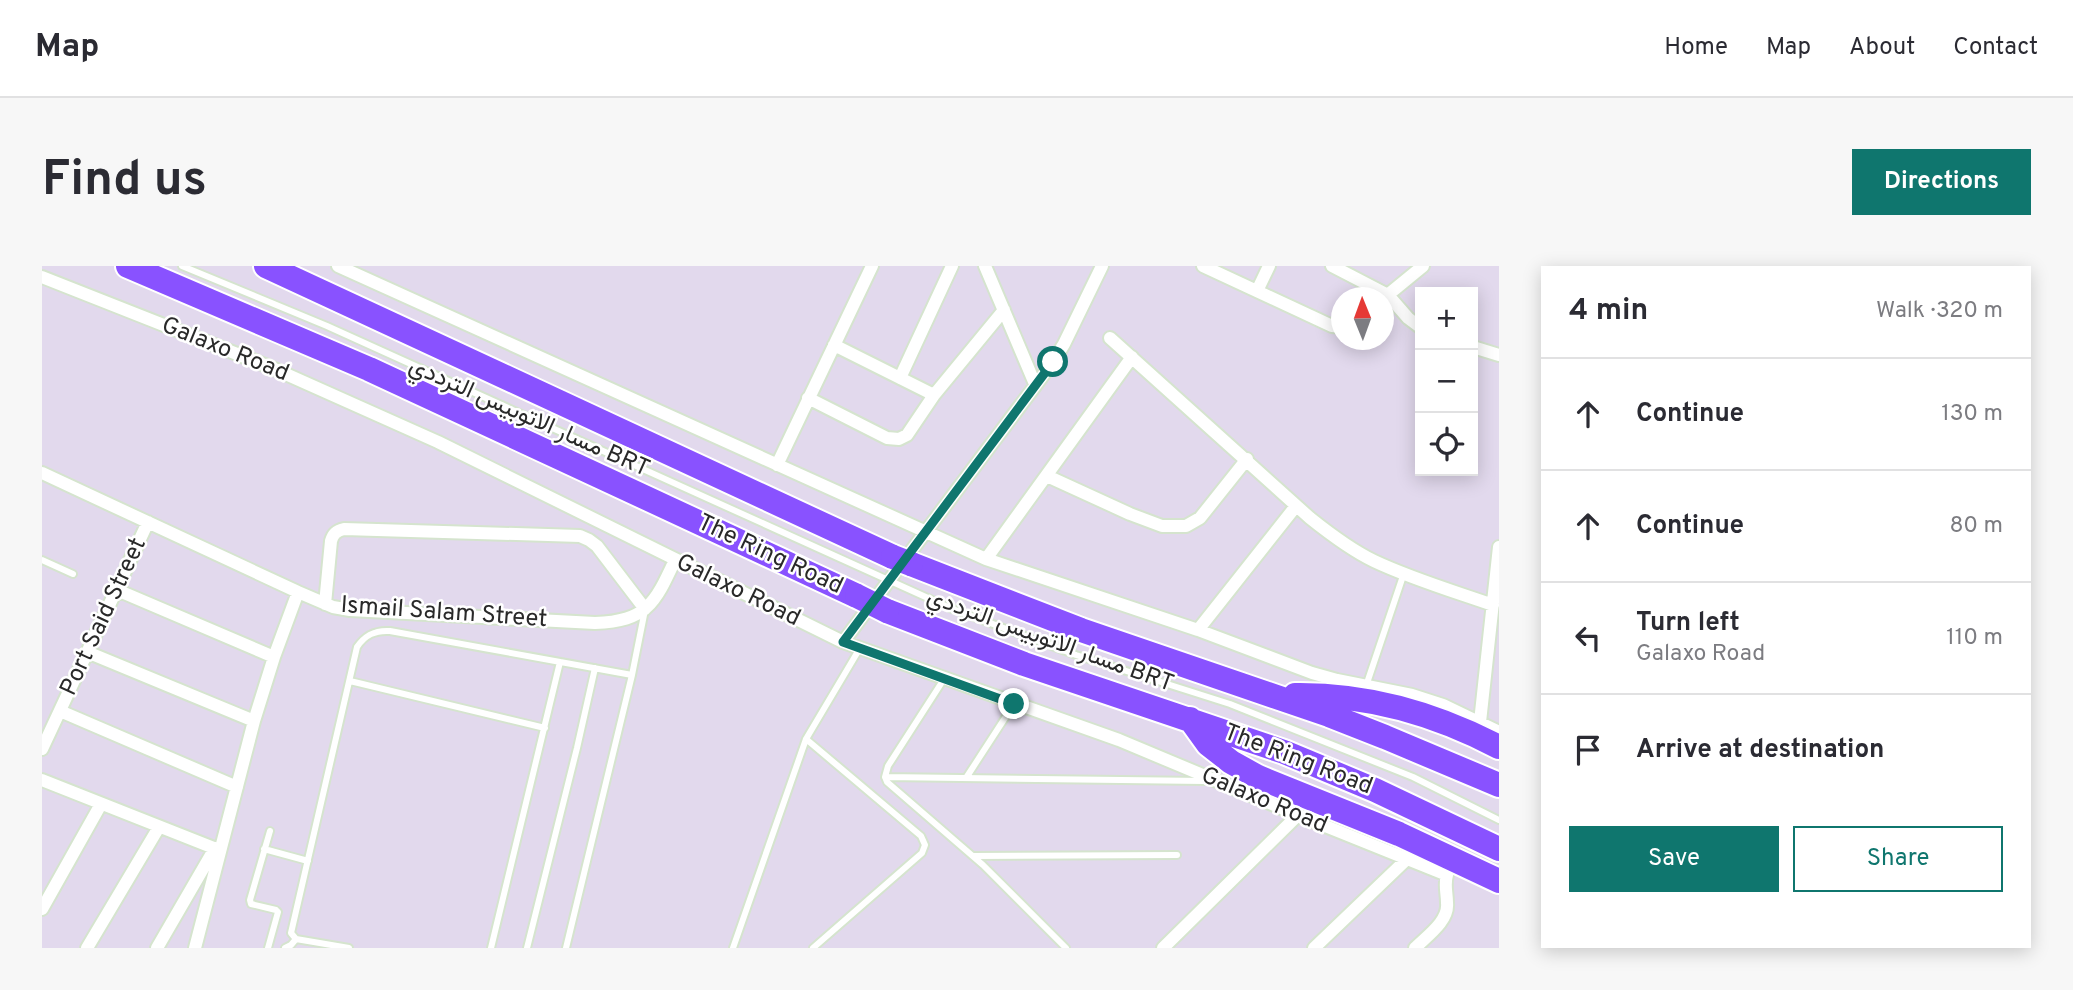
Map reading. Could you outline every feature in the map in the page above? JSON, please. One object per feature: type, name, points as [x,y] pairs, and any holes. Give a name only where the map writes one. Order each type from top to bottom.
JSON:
[{"type":"highway","name":"The Ring Road","points":[[128,266],[369,369],[887,611],[1024,664],[1190,719],[1330,770],[1421,810],[1499,849]]},
{"type":"highway","name":"The Ring Road","points":[[266,266],[902,560],[1081,630],[1272,695],[1385,737],[1499,785]]},
{"type":"highway","points":[[1272,695],[1315,695],[1396,706],[1443,721],[1499,747]]},
{"type":"highway","points":[[1190,719],[1208,744],[1231,762],[1258,777],[1399,834],[1499,881]]},
{"type":"street","points":[[338,266],[986,559],[1198,629],[1312,673],[1427,700],[1499,732]]},
{"type":"street","points":[[777,465],[872,266]]},
{"type":"street","points":[[900,378],[952,266]]},
{"type":"street","points":[[985,266],[1035,384]]},
{"type":"street","points":[[843,642],[1064,344],[1102,266]]},
{"type":"street","points":[[1203,266],[1331,326]]},
{"type":"street","points":[[1257,291],[1269,266]]},
{"type":"street","points":[[1332,266],[1369,287]]},
{"type":"street","points":[[1394,290],[1423,266]]},
{"type":"street","name":"Galaxo Road","points":[[42,277],[197,338],[379,415],[843,642],[1119,740],[1447,874],[1445,888],[1448,906],[1445,917],[1415,948]]},
{"type":"street","points":[[1394,305],[1415,323]]},
{"type":"street","points":[[808,398],[887,438],[899,439],[907,435],[934,395],[1004,310]]},
{"type":"street","points":[[1110,338],[1325,530],[1373,561],[1493,605]]},
{"type":"street","points":[[834,345],[934,395]]},
{"type":"street","points":[[1478,349],[1499,355]]},
{"type":"street","points":[[986,559],[1132,357]]},
{"type":"street","points":[[1047,476],[1162,526],[1186,526],[1200,518],[1247,459]]},
{"type":"street","name":"Ismail Salam Street","points":[[42,473],[324,604],[350,610],[595,623],[622,621],[645,609]]},
{"type":"street","points":[[1198,629],[1296,506]]},
{"type":"street","name":"Port Said Street","points":[[42,749],[148,522]]},
{"type":"street","points":[[324,604],[331,541],[338,530],[344,529],[580,536],[597,547],[645,609],[659,594],[675,560]]},
{"type":"street","points":[[1480,722],[1499,547]]},
{"type":"street","points":[[117,590],[274,657]]},
{"type":"street","points":[[195,948],[217,849],[254,721],[298,592]]},
{"type":"street","points":[[87,652],[254,721]]},
{"type":"street","points":[[60,711],[237,787]]},
{"type":"street","points":[[42,780],[217,849]]},
{"type":"street","points":[[42,909],[101,804]]},
{"type":"street","points":[[1163,948],[1298,815]]},
{"type":"street","points":[[87,948],[159,827]]},
{"type":"street","points":[[157,948],[217,849]]},
{"type":"street","points":[[1314,948],[1406,859]]},
{"type":"lane","name":"مسار الاتوبيس الترددي BRT","points":[[182,266],[327,326],[950,608],[1076,655],[1230,704],[1413,776],[1499,820]]},
{"type":"lane","points":[[42,560],[73,574]]},
{"type":"lane","points":[[1366,686],[1404,573]]},
{"type":"lane","points":[[566,948],[632,675],[645,609]]},
{"type":"lane","points":[[349,948],[296,939],[292,936],[292,929],[349,681],[361,642],[372,633],[384,631],[632,675]]},
{"type":"lane","points":[[733,948],[806,739],[860,648]]},
{"type":"lane","points":[[491,948],[560,662]]},
{"type":"lane","points":[[527,948],[595,668]]},
{"type":"lane","points":[[944,679],[888,766],[885,777],[887,782],[974,856],[1066,948]]},
{"type":"lane","points":[[349,681],[545,728]]},
{"type":"lane","points":[[966,778],[1014,704]]},
{"type":"lane","points":[[806,739],[921,836],[925,845],[922,853],[813,948]]},
{"type":"lane","points":[[885,777],[1217,781]]},
{"type":"lane","points":[[270,831],[250,902],[276,910],[278,914],[269,947],[278,948]]},
{"type":"lane","points":[[264,849],[308,861]]},
{"type":"lane","points":[[974,856],[1177,855]]},
{"type":"lane","points":[[275,924],[292,929]]},
{"type":"lane","points":[[285,948],[296,939]]},
{"type":"route","points":[[1014,704],[843,642],[1053,362]]}]
